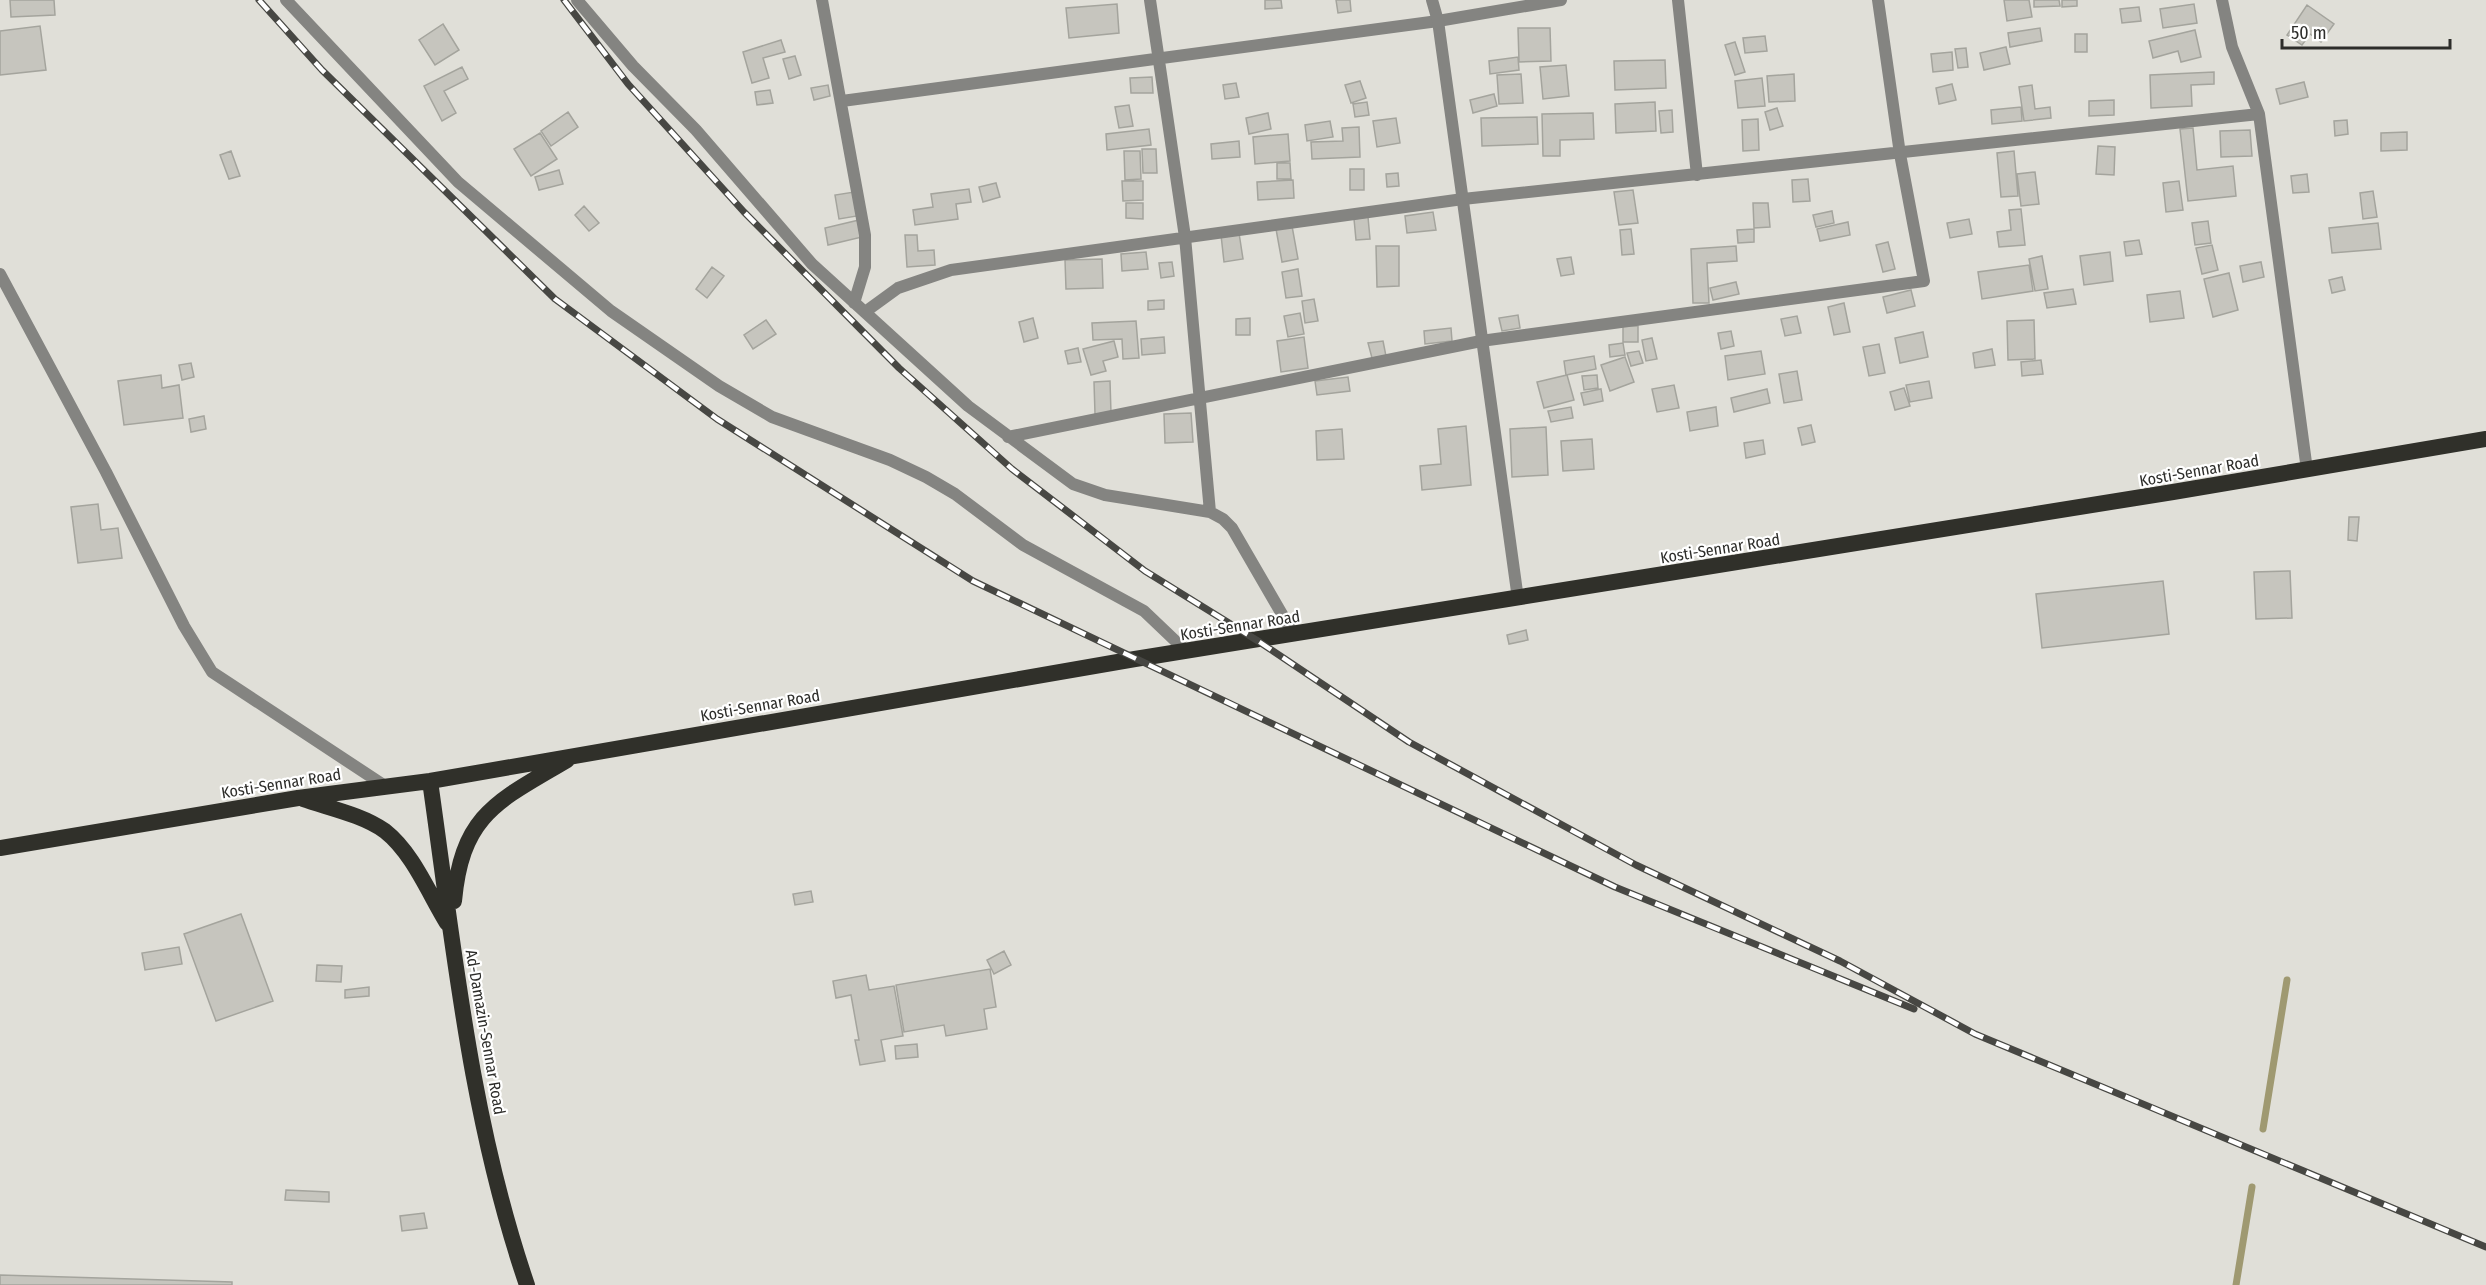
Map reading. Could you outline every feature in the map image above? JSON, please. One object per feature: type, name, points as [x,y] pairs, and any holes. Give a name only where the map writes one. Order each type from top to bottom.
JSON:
[{"type":"highway","name":"Kosti-Sennar Road","points":[[0,848],[298,798],[430,780],[1187,651],[2486,439]]},
{"type":"highway","points":[[451,929],[460,858],[471,832],[490,808],[576,754]]},
{"type":"highway","name":"Ad-Damazin-Sennar Road","points":[[430,780],[471,1069],[498,1189],[527,1285]]},
{"type":"highway","points":[[298,798],[361,819],[385,831],[404,853],[451,929]]},
{"type":"street","points":[[286,0],[458,182],[611,311],[719,387],[772,417],[891,460],[955,494],[1023,545],[1144,611],[1187,651]]},
{"type":"street","points":[[577,0],[633,66],[696,130],[812,264],[968,406],[1073,484],[1105,495],[1210,512],[1223,519],[1232,528],[1294,635]]},
{"type":"street","points":[[822,0],[866,235],[865,267],[854,303]]},
{"type":"street","points":[[1150,0],[1185,237],[1210,512]]},
{"type":"street","points":[[1432,0],[1438,21],[1518,598]]},
{"type":"street","points":[[842,101],[1438,21],[1561,0]]},
{"type":"street","points":[[1678,0],[1697,175]]},
{"type":"street","points":[[1008,437],[1481,341],[1924,281],[1900,154],[1878,0]]},
{"type":"street","points":[[2222,0],[2232,47],[2259,114],[2307,470]]},
{"type":"street","points":[[866,312],[898,288],[951,270],[1463,199],[2259,114]]},
{"type":"street","points":[[0,274],[106,472],[184,626],[212,672],[385,786]]},
{"type":"building","points":[[10,0],[54,0],[55,15],[11,17]]},
{"type":"building","points":[[1265,0],[1281,0],[1282,8],[1265,9]]},
{"type":"building","points":[[1336,0],[1350,0],[1351,11],[1338,13]]},
{"type":"building","points":[[2004,0],[2029,0],[2032,17],[2007,21]]},
{"type":"building","points":[[2034,0],[2059,0],[2060,6],[2034,7]]},
{"type":"building","points":[[2062,0],[2077,0],[2077,6],[2062,7]]},
{"type":"building","points":[[1117,4],[1119,33],[1069,38],[1066,8]]},
{"type":"building","points":[[2194,4],[2197,23],[2163,28],[2160,9]]},
{"type":"building","points":[[2307,5],[2334,24],[2321,42],[2310,34],[2302,45],[2287,35]]},
{"type":"building","points":[[2139,7],[2141,21],[2122,23],[2120,9]]},
{"type":"building","points":[[443,24],[459,50],[435,65],[419,40]]},
{"type":"building","points":[[40,26],[46,70],[0,75],[0,31]]},
{"type":"building","points":[[1518,28],[1550,28],[1551,61],[1519,62]]},
{"type":"building","points":[[2040,28],[2042,41],[2010,47],[2008,33]]},
{"type":"building","points":[[2195,30],[2201,57],[2181,62],[2178,51],[2153,58],[2149,41]]},
{"type":"building","points":[[2075,34],[2087,34],[2087,52],[2075,52]]},
{"type":"building","points":[[1765,36],[1767,51],[1745,53],[1743,38]]},
{"type":"building","points":[[781,40],[785,52],[763,58],[769,78],[752,83],[743,52]]},
{"type":"building","points":[[1735,42],[1745,72],[1735,75],[1725,45]]},
{"type":"building","points":[[2006,47],[2010,64],[1984,70],[1980,53]]},
{"type":"building","points":[[1966,48],[1968,67],[1958,68],[1955,49]]},
{"type":"building","points":[[1952,52],[1953,70],[1933,72],[1931,54]]},
{"type":"building","points":[[795,56],[801,75],[789,79],[783,59]]},
{"type":"building","points":[[1518,57],[1519,70],[1490,74],[1489,61]]},
{"type":"building","points":[[1665,60],[1666,88],[1615,90],[1614,61]]},
{"type":"building","points":[[1566,65],[1569,96],[1543,99],[1540,67]]},
{"type":"building","points":[[462,67],[468,79],[444,91],[456,113],[442,121],[424,86]]},
{"type":"building","points":[[2214,72],[2214,84],[2191,85],[2192,106],[2151,108],[2150,75]]},
{"type":"building","points":[[1521,74],[1523,103],[1499,104],[1497,75]]},
{"type":"building","points":[[1794,74],[1795,101],[1769,102],[1767,76]]},
{"type":"building","points":[[1152,77],[1153,93],[1131,93],[1130,78]]},
{"type":"building","points":[[1762,78],[1765,106],[1738,108],[1735,81]]},
{"type":"building","points":[[1360,81],[1366,98],[1351,103],[1345,85]]},
{"type":"building","points":[[2304,82],[2308,97],[2280,104],[2276,89]]},
{"type":"building","points":[[1236,83],[1239,97],[1225,99],[1223,85]]},
{"type":"building","points":[[1952,84],[1956,100],[1939,104],[1936,88]]},
{"type":"building","points":[[828,85],[830,96],[814,100],[811,88]]},
{"type":"building","points":[[2032,85],[2035,109],[2050,107],[2051,118],[2024,121],[2019,87]]},
{"type":"building","points":[[770,90],[773,103],[757,105],[755,92]]},
{"type":"building","points":[[1494,94],[1497,106],[1473,113],[1470,100]]},
{"type":"building","points":[[2114,100],[2114,115],[2089,116],[2089,101]]},
{"type":"building","points":[[1367,102],[1369,115],[1355,117],[1353,104]]},
{"type":"building","points":[[1655,102],[1656,131],[1616,133],[1615,104]]},
{"type":"building","points":[[1129,105],[1133,126],[1119,128],[1115,107]]},
{"type":"building","points":[[2021,107],[2022,121],[1992,124],[1991,110]]},
{"type":"building","points":[[1777,108],[1783,126],[1770,130],[1765,112]]},
{"type":"building","points":[[1672,110],[1673,132],[1661,133],[1659,111]]},
{"type":"building","points":[[568,112],[578,127],[551,146],[541,131]]},
{"type":"building","points":[[1268,113],[1271,129],[1249,134],[1246,118]]},
{"type":"building","points":[[1593,113],[1594,139],[1560,140],[1560,156],[1543,156],[1542,114]]},
{"type":"building","points":[[1537,117],[1538,144],[1482,146],[1481,118]]},
{"type":"building","points":[[1396,118],[1400,143],[1377,147],[1373,121]]},
{"type":"building","points":[[1758,119],[1759,150],[1743,151],[1742,120]]},
{"type":"building","points":[[2347,120],[2348,134],[2335,136],[2334,121]]},
{"type":"building","points":[[1330,121],[1333,137],[1307,141],[1305,125]]},
{"type":"building","points":[[1359,127],[1360,157],[1312,159],[1311,142],[1343,141],[1342,128]]},
{"type":"building","points":[[2193,128],[2197,170],[2233,166],[2236,196],[2188,201],[2180,129]]},
{"type":"building","points":[[1149,129],[1151,145],[1107,150],[1106,134]]},
{"type":"building","points":[[2250,130],[2252,156],[2221,157],[2220,131]]},
{"type":"building","points":[[2407,132],[2407,150],[2381,151],[2381,133]]},
{"type":"building","points":[[540,133],[557,159],[531,176],[514,149]]},
{"type":"building","points":[[1288,134],[1290,161],[1255,164],[1253,137]]},
{"type":"building","points":[[1239,141],[1240,157],[1212,159],[1211,144]]},
{"type":"building","points":[[2098,146],[2115,147],[2114,175],[2096,174]]},
{"type":"building","points":[[1142,149],[1156,149],[1157,173],[1143,173]]},
{"type":"building","points":[[231,151],[240,176],[229,179],[220,155]]},
{"type":"building","points":[[1124,151],[1140,151],[1141,179],[1125,180]]},
{"type":"building","points":[[2014,151],[2018,196],[2001,197],[1997,153]]},
{"type":"building","points":[[1277,163],[1290,163],[1291,179],[1277,179]]},
{"type":"building","points":[[1350,169],[1364,169],[1364,190],[1350,190]]},
{"type":"building","points":[[559,170],[563,184],[539,190],[535,177]]},
{"type":"building","points":[[2035,172],[2039,204],[2021,206],[2017,174]]},
{"type":"building","points":[[1398,173],[1399,186],[1387,187],[1386,174]]},
{"type":"building","points":[[2307,174],[2309,192],[2293,193],[2291,176]]},
{"type":"building","points":[[1808,179],[1810,201],[1793,202],[1792,180]]},
{"type":"building","points":[[1293,180],[1294,198],[1258,200],[1257,182]]},
{"type":"building","points":[[1122,181],[1143,181],[1143,200],[1123,201]]},
{"type":"building","points":[[2179,181],[2183,210],[2166,212],[2163,183]]},
{"type":"building","points":[[996,183],[1000,197],[983,202],[979,187]]},
{"type":"building","points":[[969,189],[971,202],[956,204],[958,219],[915,225],[913,210],[933,207],[931,194]]},
{"type":"building","points":[[1633,190],[1638,223],[1619,225],[1614,192]]},
{"type":"building","points":[[2373,191],[2377,217],[2363,219],[2360,193]]},
{"type":"building","points":[[854,192],[857,216],[839,219],[835,195]]},
{"type":"building","points":[[1126,203],[1143,203],[1143,219],[1126,218]]},
{"type":"building","points":[[1753,203],[1768,203],[1770,227],[1754,228]]},
{"type":"building","points":[[584,206],[599,223],[589,231],[575,215]]},
{"type":"building","points":[[2021,209],[2025,245],[1999,247],[1997,232],[2011,230],[2009,210]]},
{"type":"building","points":[[1832,211],[1834,223],[1816,227],[1813,215]]},
{"type":"building","points":[[1433,212],[1436,230],[1407,233],[1405,216]]},
{"type":"building","points":[[1368,217],[1370,239],[1356,240],[1354,219]]},
{"type":"building","points":[[1969,219],[1972,234],[1950,238],[1947,223]]},
{"type":"building","points":[[859,220],[862,237],[828,245],[825,228]]},
{"type":"building","points":[[2208,221],[2211,243],[2195,245],[2192,223]]},
{"type":"building","points":[[1848,222],[1850,235],[1820,241],[1817,229]]},
{"type":"building","points":[[2378,223],[2381,249],[2332,253],[2329,228]]},
{"type":"building","points":[[1292,226],[1298,259],[1282,262],[1276,229]]},
{"type":"building","points":[[1631,229],[1634,254],[1622,255],[1620,230]]},
{"type":"building","points":[[1754,229],[1754,242],[1738,243],[1737,230]]},
{"type":"building","points":[[1239,233],[1243,259],[1224,262],[1221,235]]},
{"type":"building","points":[[905,235],[917,235],[918,251],[934,250],[935,265],[907,267]]},
{"type":"building","points":[[2139,240],[2142,254],[2126,256],[2124,242]]},
{"type":"building","points":[[1888,242],[1895,269],[1883,272],[1876,245]]},
{"type":"building","points":[[2212,245],[2218,270],[2202,274],[2196,248]]},
{"type":"building","points":[[1376,246],[1399,246],[1399,286],[1377,287]]},
{"type":"building","points":[[1736,246],[1737,261],[1707,263],[1709,303],[1693,303],[1691,249]]},
{"type":"building","points":[[1146,252],[1148,269],[1122,271],[1121,254]]},
{"type":"building","points":[[2110,252],[2113,281],[2084,285],[2080,256]]},
{"type":"building","points":[[2042,256],[2048,289],[2035,291],[2029,259]]},
{"type":"building","points":[[1571,257],[1574,274],[1561,276],[1557,259]]},
{"type":"building","points":[[1102,259],[1103,288],[1066,289],[1065,260]]},
{"type":"building","points":[[1172,262],[1174,276],[1161,278],[1159,263]]},
{"type":"building","points":[[2261,262],[2264,277],[2243,282],[2240,266]]},
{"type":"building","points":[[2029,265],[2033,291],[1982,299],[1978,272]]},
{"type":"building","points":[[712,267],[724,276],[707,298],[696,289]]},
{"type":"building","points":[[1298,269],[1302,296],[1286,298],[1282,272]]},
{"type":"building","points":[[2229,273],[2238,310],[2213,317],[2204,279]]},
{"type":"building","points":[[2342,277],[2345,290],[2332,293],[2329,280]]},
{"type":"building","points":[[1736,282],[1739,294],[1713,300],[1710,288]]},
{"type":"building","points":[[2073,289],[2076,304],[2047,308],[2044,293]]},
{"type":"building","points":[[1911,290],[1915,306],[1887,313],[1883,297]]},
{"type":"building","points":[[2180,291],[2184,318],[2150,322],[2147,295]]},
{"type":"building","points":[[1314,299],[1318,321],[1305,323],[1302,301]]},
{"type":"building","points":[[1164,300],[1164,309],[1148,310],[1148,301]]},
{"type":"building","points":[[1844,303],[1850,332],[1834,335],[1828,307]]},
{"type":"building","points":[[1300,313],[1304,334],[1288,337],[1284,316]]},
{"type":"building","points":[[1518,315],[1520,328],[1502,331],[1499,318]]},
{"type":"building","points":[[1797,316],[1801,333],[1785,336],[1781,319]]},
{"type":"building","points":[[1033,318],[1038,338],[1024,342],[1019,322]]},
{"type":"building","points":[[1250,318],[1250,335],[1236,335],[1236,319]]},
{"type":"building","points":[[766,320],[776,334],[753,349],[744,335]]},
{"type":"building","points":[[2034,320],[2035,359],[2008,360],[2007,321]]},
{"type":"building","points":[[1136,321],[1139,358],[1123,359],[1122,339],[1093,340],[1092,323]]},
{"type":"building","points":[[1623,326],[1638,326],[1638,342],[1623,342]]},
{"type":"building","points":[[1451,328],[1452,341],[1425,344],[1424,331]]},
{"type":"building","points":[[1731,331],[1734,346],[1721,349],[1718,333]]},
{"type":"building","points":[[1923,332],[1928,357],[1900,363],[1895,338]]},
{"type":"building","points":[[1164,337],[1165,353],[1142,355],[1141,339]]},
{"type":"building","points":[[1304,337],[1308,368],[1281,372],[1277,341]]},
{"type":"building","points":[[1652,338],[1657,359],[1646,361],[1642,340]]},
{"type":"building","points":[[1114,341],[1118,357],[1103,361],[1106,371],[1091,375],[1083,349]]},
{"type":"building","points":[[1383,341],[1386,356],[1372,358],[1368,343]]},
{"type":"building","points":[[1623,343],[1625,355],[1610,357],[1609,345]]},
{"type":"building","points":[[1879,344],[1885,373],[1869,376],[1863,347]]},
{"type":"building","points":[[1078,348],[1081,362],[1068,364],[1065,351]]},
{"type":"building","points":[[1992,349],[1995,365],[1975,368],[1973,353]]},
{"type":"building","points":[[1639,351],[1643,363],[1631,366],[1627,353]]},
{"type":"building","points":[[1761,351],[1765,374],[1728,380],[1725,356]]},
{"type":"building","points":[[1594,356],[1596,369],[1566,375],[1564,361]]},
{"type":"building","points":[[1625,357],[1634,382],[1610,391],[1601,365]]},
{"type":"building","points":[[2041,360],[2043,374],[2022,376],[2021,362]]},
{"type":"building","points":[[191,363],[194,377],[182,380],[179,365]]},
{"type":"building","points":[[1797,371],[1802,400],[1784,403],[1779,374]]},
{"type":"building","points":[[161,375],[162,388],[179,385],[183,418],[124,425],[118,381]]},
{"type":"building","points":[[1567,375],[1574,400],[1544,408],[1537,382]]},
{"type":"building","points":[[1597,375],[1598,388],[1584,390],[1582,376]]},
{"type":"building","points":[[1348,377],[1350,391],[1317,395],[1315,381]]},
{"type":"building","points":[[1110,381],[1111,413],[1095,414],[1094,382]]},
{"type":"building","points":[[1929,381],[1932,398],[1910,402],[1906,385]]},
{"type":"building","points":[[1674,385],[1679,408],[1657,412],[1652,389]]},
{"type":"building","points":[[1904,388],[1910,406],[1895,410],[1890,392]]},
{"type":"building","points":[[1601,389],[1603,401],[1584,405],[1581,393]]},
{"type":"building","points":[[1767,389],[1770,403],[1734,412],[1731,398]]},
{"type":"building","points":[[1571,407],[1573,418],[1551,422],[1548,411]]},
{"type":"building","points":[[1716,407],[1718,426],[1690,431],[1687,412]]},
{"type":"building","points":[[1191,413],[1193,442],[1165,443],[1164,414]]},
{"type":"building","points":[[204,416],[206,429],[191,432],[189,419]]},
{"type":"building","points":[[1811,425],[1815,442],[1802,445],[1798,428]]},
{"type":"building","points":[[1466,426],[1471,485],[1422,490],[1420,466],[1441,464],[1438,429]]},
{"type":"building","points":[[1546,427],[1548,475],[1512,477],[1510,429]]},
{"type":"building","points":[[1342,429],[1344,459],[1317,460],[1316,431]]},
{"type":"building","points":[[1592,439],[1594,469],[1563,471],[1561,441]]},
{"type":"building","points":[[1763,440],[1765,454],[1746,458],[1744,443]]},
{"type":"building","points":[[98,504],[101,530],[118,528],[122,558],[78,563],[71,507]]},
{"type":"building","points":[[2349,517],[2359,517],[2357,541],[2348,540]]},
{"type":"building","points":[[2290,571],[2292,618],[2256,619],[2254,572]]},
{"type":"building","points":[[2163,581],[2169,634],[2042,648],[2036,594]]},
{"type":"building","points":[[1526,630],[1528,640],[1509,644],[1507,635]]},
{"type":"building","points":[[811,891],[813,902],[795,905],[793,894]]},
{"type":"building","points":[[241,914],[273,1001],[216,1021],[184,934]]},
{"type":"building","points":[[179,947],[182,964],[145,970],[142,953]]},
{"type":"building","points":[[1004,951],[1011,965],[994,974],[987,960]]},
{"type":"building","points":[[317,965],[342,966],[341,982],[316,981]]},
{"type":"building","points":[[990,969],[996,1007],[984,1009],[987,1029],[946,1036],[944,1025],[904,1032],[896,985]]},
{"type":"building","points":[[866,975],[869,990],[894,986],[903,1036],[881,1040],[885,1061],[860,1065],[855,1040],[859,1040],[851,995],[836,998],[833,981]]},
{"type":"building","points":[[369,987],[369,996],[345,998],[345,990]]},
{"type":"building","points":[[917,1044],[918,1057],[896,1059],[895,1046]]},
{"type":"building","points":[[286,1190],[329,1192],[329,1202],[285,1200]]},
{"type":"building","points":[[424,1213],[427,1228],[402,1231],[400,1216]]},
{"type":"building","points":[[0,1275],[232,1282],[232,1285],[0,1285]]},
{"type":"waterway","points":[[2263,1129],[2287,980]]},
{"type":"waterway","points":[[2236,1285],[2252,1187]]},
{"type":"railway","points":[[259,0],[322,70],[555,299],[717,419],[973,581],[1615,887],[1914,1009]]},
{"type":"railway","points":[[564,0],[628,84],[744,212],[899,368],[1012,469],[1145,571],[1258,641],[1409,742],[1636,865],[1840,961],[1975,1034],[2486,1247]]}]
